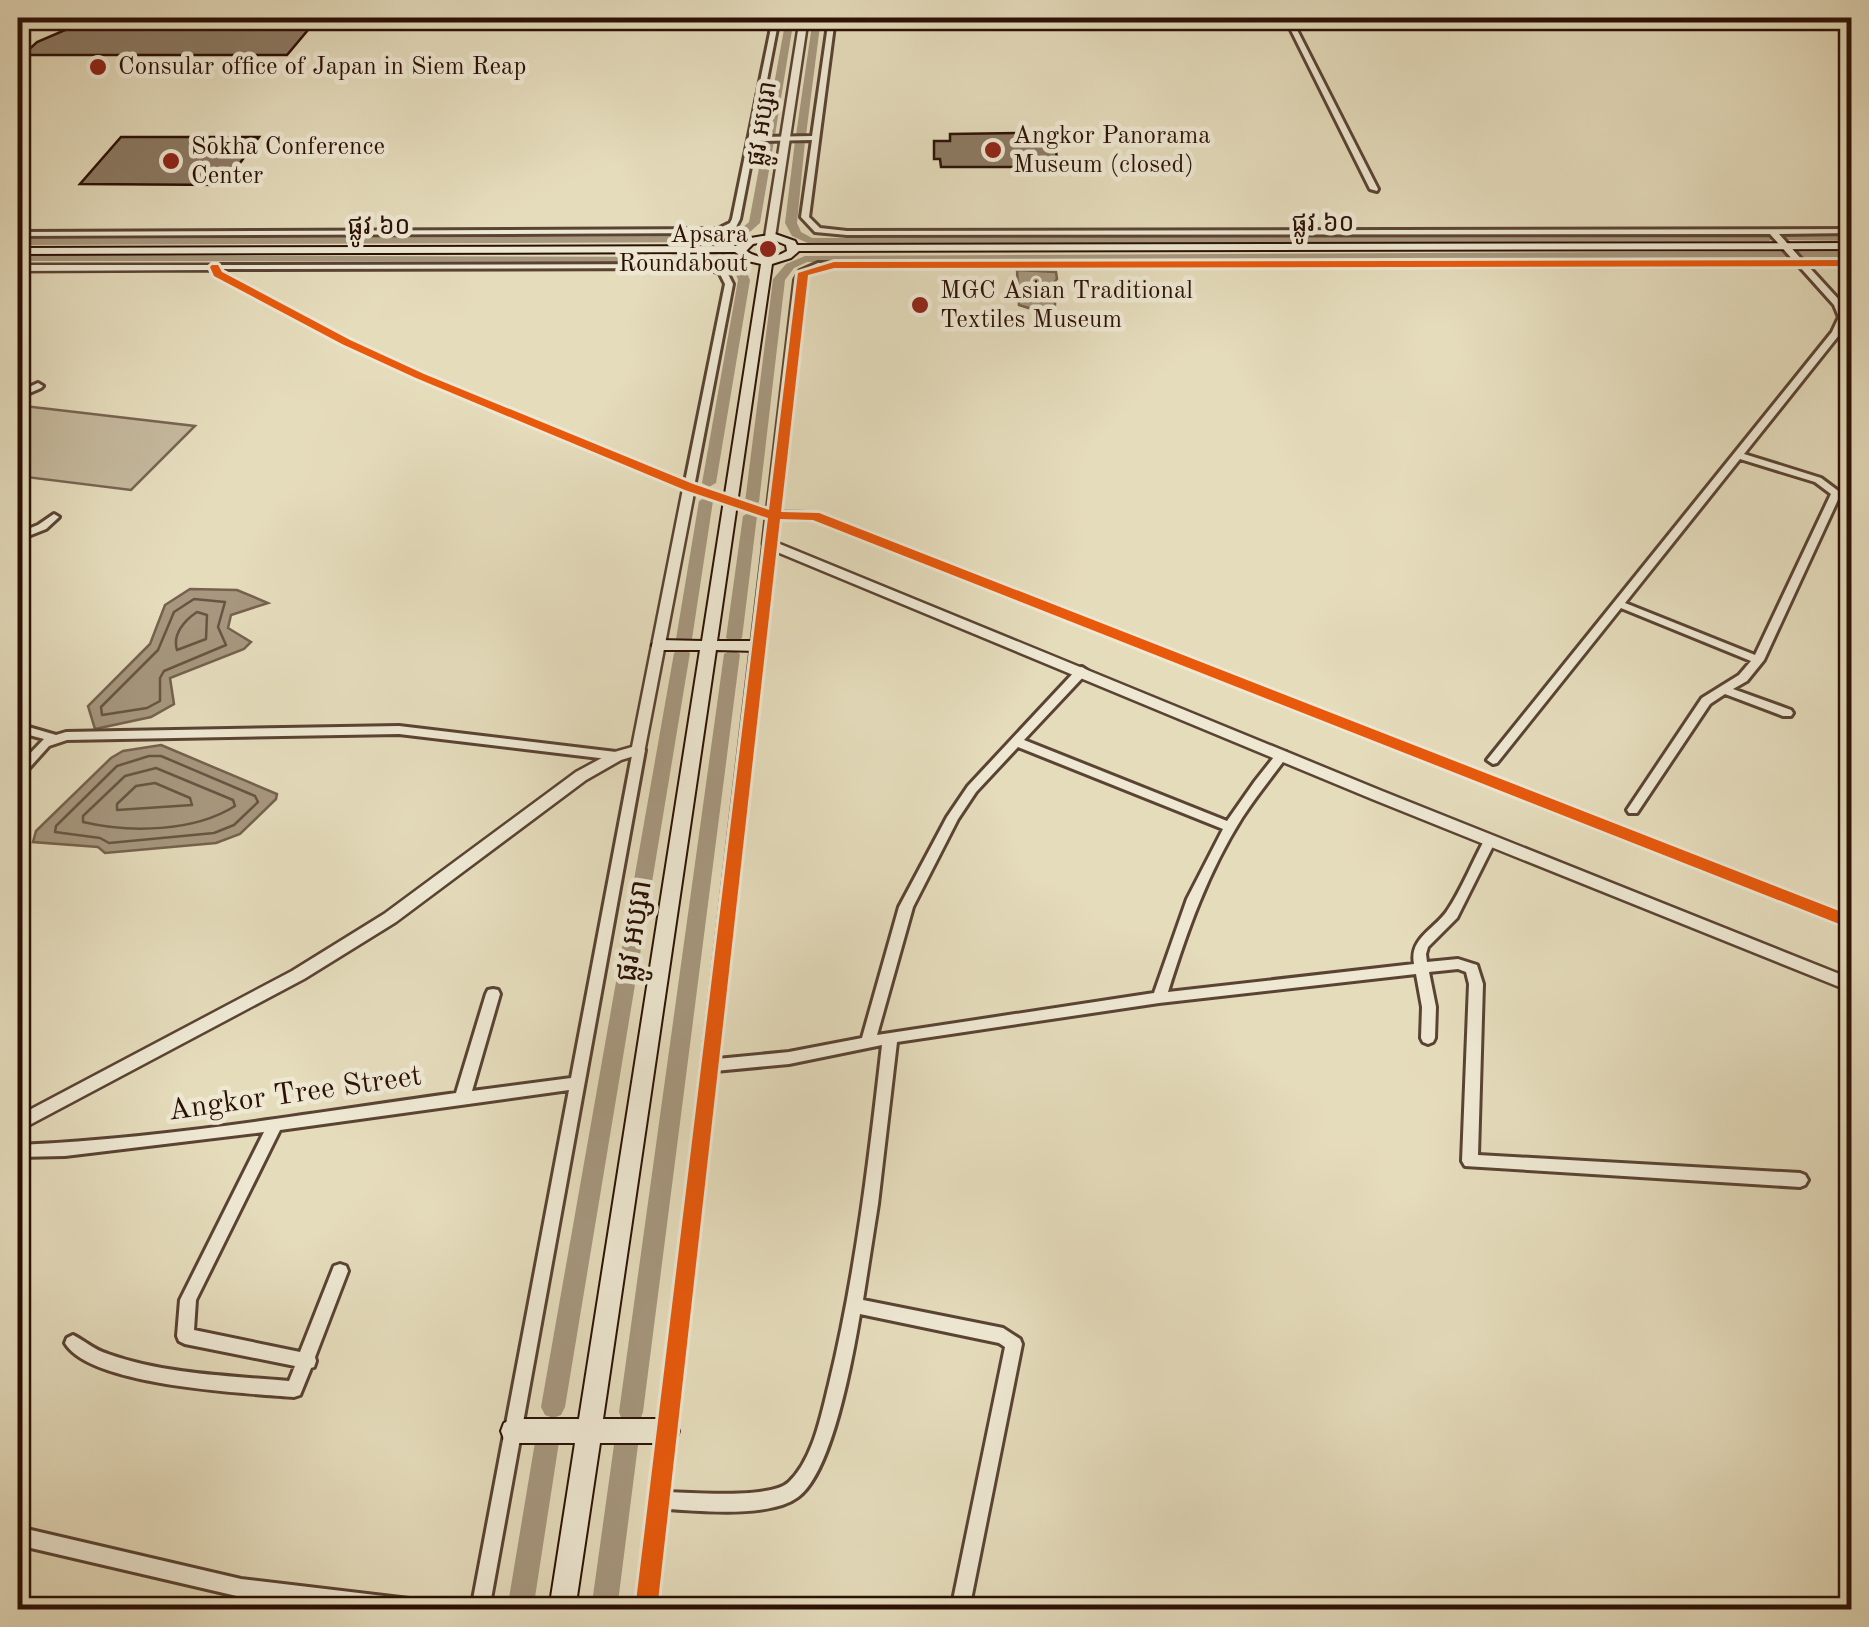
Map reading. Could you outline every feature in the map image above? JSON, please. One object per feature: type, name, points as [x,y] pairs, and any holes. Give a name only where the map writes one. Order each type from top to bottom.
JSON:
[{"type":"main road","points":[[770,237],[787,241],[794,248],[783,258],[767,261],[746,258],[740,249],[749,241],[770,237]]},
{"type":"main road","name":"ផ្លូវ ៦០","points":[[794,248],[1852,246]]},
{"type":"main road","name":"ផ្លូវ ៦០","points":[[18,251],[740,249]]},
{"type":"main road","name":"ផ្លូវ អប្សរា","points":[[562,1610],[767,261]]},
{"type":"main road","points":[[660,645],[758,646]]},
{"type":"main road","points":[[513,1431],[667,1430]]},
{"type":"street","points":[[18,23],[38,18]]},
{"type":"street","points":[[18,234],[710,232],[727,228],[736,219],[776,18]]},
{"type":"street","name":"ផ្លូវ អប្សរា","points":[[770,237],[804,18]]},
{"type":"street","points":[[832,18],[805,217],[818,230],[1111,248],[1852,263]]},
{"type":"street","points":[[1288,18],[1374,189]]},
{"type":"street","points":[[752,139],[814,138]]},
{"type":"street","points":[[1493,760],[1836,333],[1843,318],[1838,304],[1772,231]]},
{"type":"street","points":[[646,1610],[803,274],[834,264],[1111,248],[1852,231]]},
{"type":"street","points":[[215,266],[218,274],[360,349],[690,488],[772,516],[815,516],[1852,923]]},
{"type":"street","points":[[18,268],[699,266],[722,270],[729,284],[480,1610]]},
{"type":"street","points":[[18,396],[38,386]]},
{"type":"street","points":[[1633,810],[1706,701],[1758,660],[1836,493],[1818,480],[1738,454]]},
{"type":"street","points":[[18,537],[54,517]]},
{"type":"street","points":[[770,544],[1852,986]]},
{"type":"street","points":[[1619,604],[1758,660]]},
{"type":"street","points":[[868,1042],[906,906],[918,881],[972,790],[1082,671]]},
{"type":"street","points":[[1724,690],[1787,714]]},
{"type":"street","points":[[18,728],[53,738],[399,730],[616,756]]},
{"type":"street","points":[[18,773],[53,738]]},
{"type":"street","points":[[1018,742],[1227,826]]},
{"type":"street","points":[[18,1124],[298,976],[390,918],[581,776],[616,756],[639,750]]},
{"type":"street","points":[[1159,998],[1204,872],[1227,826],[1282,755]]},
{"type":"street","points":[[1428,1038],[1430,1007],[1420,968],[1422,945],[1452,915],[1490,840]]},
{"type":"street","points":[[709,1066],[789,1058],[890,1038],[1159,998],[1458,964],[1472,968],[1474,976],[1470,1162],[1800,1180]]},
{"type":"street","points":[[462,1099],[493,994]]},
{"type":"street","points":[[658,1500],[773,1499],[793,1490],[810,1472],[828,1421],[853,1305],[876,1170],[890,1038]]},
{"type":"street","name":"Angkor Tree Street","points":[[18,1150],[66,1150],[578,1084]]},
{"type":"street","points":[[274,1124],[188,1300],[185,1336],[308,1361]]},
{"type":"street","points":[[73,1343],[82,1352],[109,1364],[209,1381],[294,1389],[340,1271]]},
{"type":"street","points":[[853,1305],[1003,1336],[1014,1344],[960,1610]]},
{"type":"street","points":[[18,1536],[318,1604],[426,1610]]},
{"type":"shaded area","points":[[24,406],[195,426],[131,490],[18,476],[18,412]]},
{"type":"water","points":[[1017,270],[1056,272],[1057,279],[1043,296],[1055,299],[1055,305],[1041,312],[1019,305]]},
{"type":"water","points":[[190,589],[237,590],[268,603],[231,615],[228,628],[251,642],[244,649],[170,678],[174,704],[151,717],[95,729],[88,706],[150,644],[165,605]]},
{"type":"water","points":[[161,745],[277,794],[276,799],[240,834],[216,843],[105,853],[98,847],[33,842],[36,831],[111,758],[123,751]]},
{"type":"building","points":[[93,18],[318,18],[287,55],[23,55],[37,42]]},
{"type":"building","name":"Angkor Panorama Museum (closed)","points":[[1036,133],[1037,139],[1054,139],[1057,158],[1050,158],[1052,167],[941,167],[940,159],[934,159],[934,141],[950,141],[950,134]]},
{"type":"building","name":"Sokha Conference Center","points":[[121,137],[259,137],[224,185],[80,184]]},
{"type":"waterway","points":[[770,135],[790,18]]},
{"type":"waterway","points":[[801,135],[817,18]]},
{"type":"waterway","points":[[27,242],[726,239],[739,236],[754,223],[769,141]]},
{"type":"waterway","points":[[800,141],[791,223],[796,234],[810,241],[1769,238]]},
{"type":"waterway","points":[[1786,238],[1852,238]]},
{"type":"waterway","points":[[752,502],[779,279],[790,266],[805,259],[1852,254]]},
{"type":"waterway","points":[[18,258],[722,259],[738,265],[744,280],[709,483]]},
{"type":"waterway","points":[[684,639],[706,501]]},
{"type":"waterway","points":[[734,638],[750,516]]},
{"type":"waterway","points":[[553,1407],[682,653]]},
{"type":"waterway","points":[[631,1412],[732,654]]},
{"type":"waterway","points":[[520,1610],[547,1442]]},
{"type":"waterway","points":[[604,1610],[626,1445]]},
{"type":"cycle path","points":[[646,1610],[803,273],[834,265],[1852,263]]},
{"type":"cycle path","points":[[215,267],[218,274],[346,342],[689,487],[772,515],[815,516],[1852,923]]},
{"type":"place","name":"Consular office of Japan in Siem Reap","points":[[98,67]]},
{"type":"place","name":"Angkor Panorama Museum (closed)","points":[[993,150]]},
{"type":"place","name":"Sokha Conference Center","points":[[171,161]]},
{"type":"place","name":"Apsara Roundabout","points":[[768,249]]},
{"type":"place","name":"MGC Asian Traditional Textiles Museum","points":[[920,305]]}]
